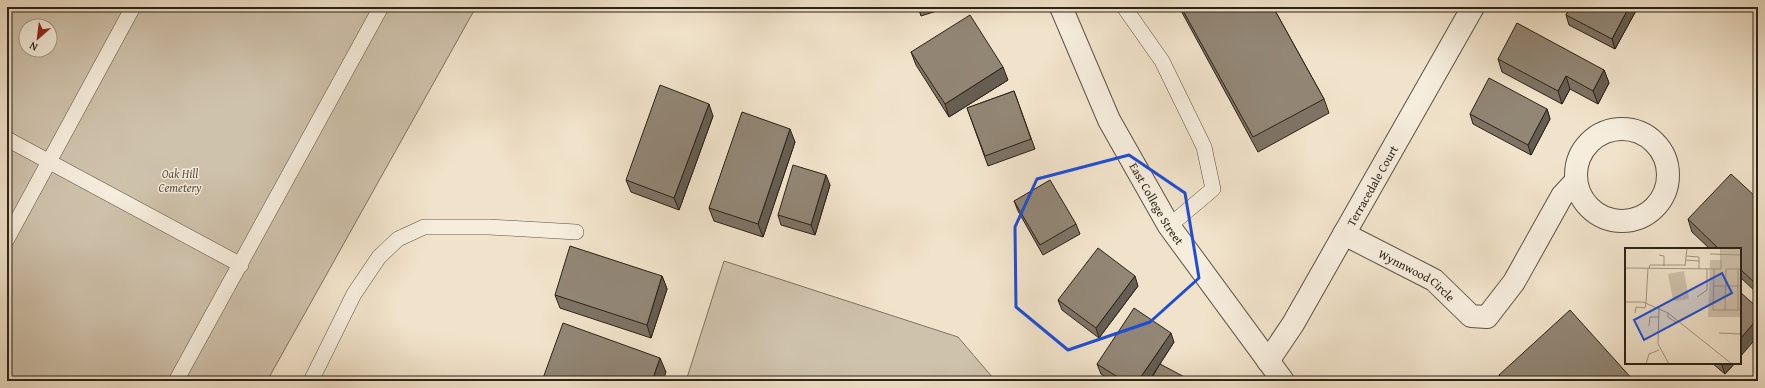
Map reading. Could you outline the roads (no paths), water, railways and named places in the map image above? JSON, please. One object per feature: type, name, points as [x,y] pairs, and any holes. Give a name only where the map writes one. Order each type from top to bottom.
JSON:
[{"type":"street","name":"East College Street","points":[[1061,7],[1109,120],[1169,226],[1283,381]]},
{"type":"street","name":"Terracedale Court","points":[[1268,361],[1293,324],[1473,7]]},
{"type":"street","points":[[1617,128],[1632,130],[1645,135],[1657,144],[1665,156],[1668,171],[1667,186],[1661,201],[1650,213],[1636,220],[1619,222],[1604,218],[1590,210],[1580,197],[1575,182],[1576,166],[1581,151],[1590,140],[1603,132],[1617,128]]},
{"type":"street","name":"Wynnwood Circle","points":[[1344,234],[1434,280],[1471,316],[1487,317],[1514,282],[1562,196],[1575,182]]},
{"type":"lane","points":[[7,239],[133,7]]},
{"type":"lane","points":[[176,381],[381,7]]},
{"type":"lane","points":[[1124,7],[1162,61],[1204,147],[1213,189],[1169,226]]},
{"type":"lane","points":[[7,138],[240,265]]},
{"type":"lane","points":[[311,381],[354,294],[379,257],[398,239],[424,227],[489,227],[576,232]]},
{"type":"park label","name":"Oak Hill Cemetery","points":[[180,180]]}]
